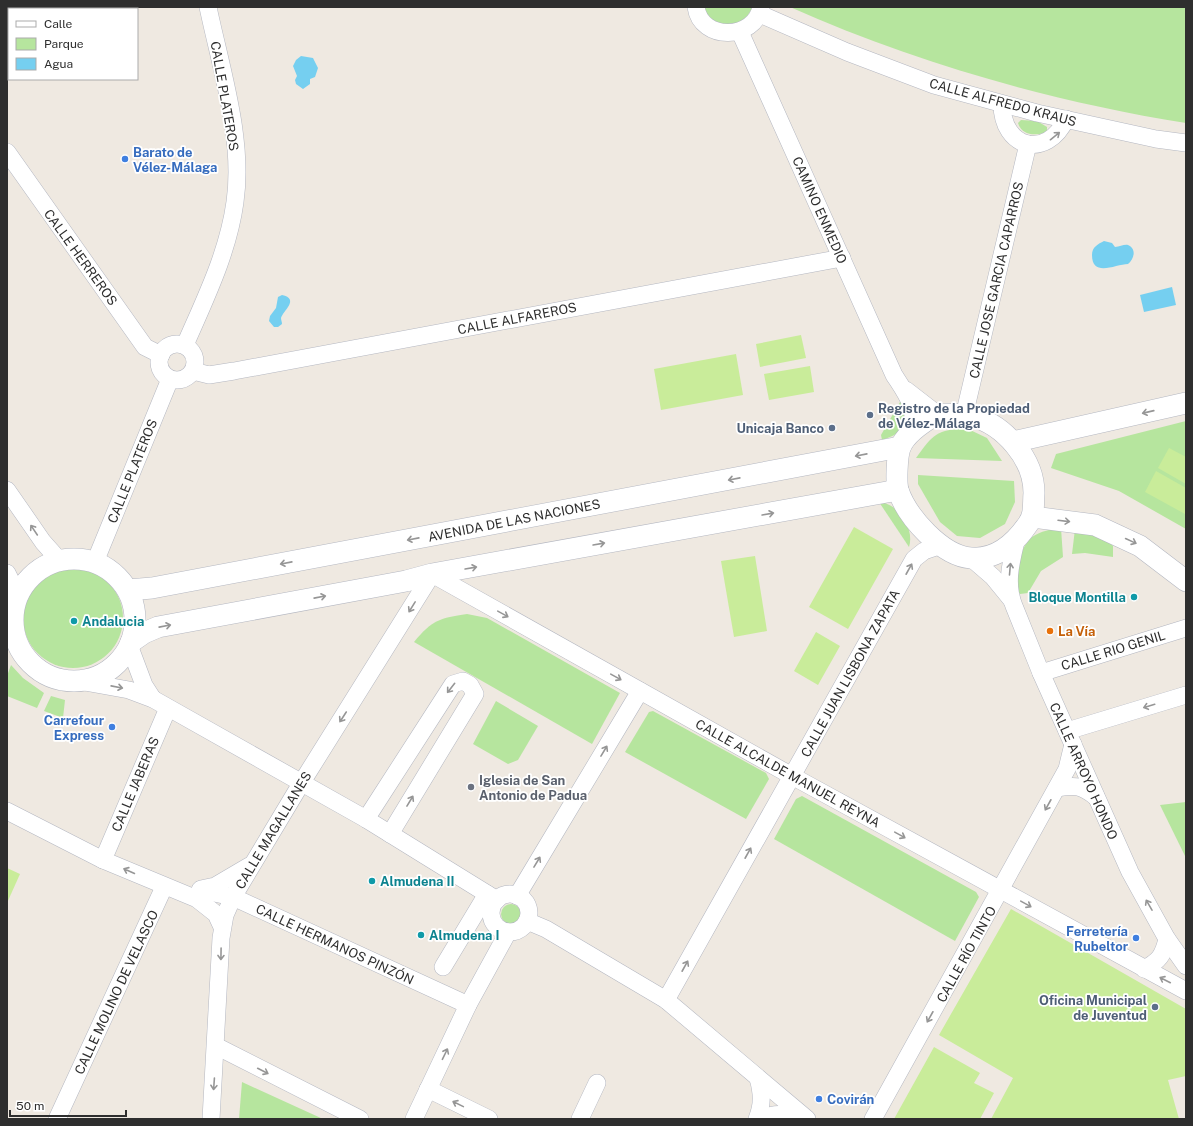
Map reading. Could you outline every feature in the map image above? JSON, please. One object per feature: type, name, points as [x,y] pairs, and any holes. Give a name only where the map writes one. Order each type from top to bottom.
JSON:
[{"type":"street","name":"CALLE PLATEROS","points":[[185,345],[214,278],[228,236],[235,202],[237,165],[233,126],[208,7]]},
{"type":"street","points":[[696,7],[703,22],[714,30],[727,34],[740,32],[752,25],[761,11]]},
{"type":"street","name":"CALLE ALFREDO KRAUS","points":[[761,11],[847,52],[927,82],[1002,104],[1066,120],[1156,139],[1186,143]]},
{"type":"street","name":"CAMINO ENMEDIO","points":[[740,32],[894,375],[912,403],[914,418],[906,440]]},
{"type":"street","points":[[1002,104],[1002,117],[1007,129],[1016,139],[1028,144],[1040,144],[1052,139],[1061,131],[1066,120]]},
{"type":"street","name":"CALLE JOSE GARCIA CAPARROS","points":[[964,416],[1028,144]]},
{"type":"street","name":"CALLE HERREROS","points":[[7,152],[145,346],[161,355]]},
{"type":"street","name":"CALLE ALFAREROS","points":[[193,371],[209,375],[234,371],[842,258]]},
{"type":"street","points":[[171,345],[185,345],[190,351],[193,359],[193,371],[181,379],[170,379],[164,375],[159,367],[161,355],[165,348],[171,345]]},
{"type":"street","name":"CALLE PLATEROS","points":[[94,562],[170,379]]},
{"type":"street","name":"CAMINO ENMEDIO","points":[[902,388],[938,414]]},
{"type":"street","points":[[1013,442],[1186,403]]},
{"type":"street","points":[[938,414],[964,416],[971,416],[995,426],[1013,442],[1029,466],[1033,477],[1033,517],[1016,541],[993,555],[970,558],[940,546],[923,530],[898,490],[906,440],[938,414]]},
{"type":"street","name":"AVENIDA DE LAS NACIONES","points":[[128,590],[152,588],[906,440]]},
{"type":"street","points":[[7,490],[42,542],[59,560]]},
{"type":"street","points":[[130,644],[144,633],[158,627],[406,581],[432,574],[898,490]]},
{"type":"street","points":[[1033,517],[1095,525],[1140,546],[1186,581]]},
{"type":"street","name":"CALLE ARROYO HONDO","points":[[1011,599],[1009,569],[1016,541]]},
{"type":"street","name":"CALLE JUAN LISBONA ZAPATA","points":[[666,1000],[914,559],[924,551],[940,546]]},
{"type":"street","points":[[79,681],[96,677],[112,668],[123,656],[130,644],[135,626],[134,608],[128,590],[119,578],[108,569],[94,562],[77,558],[59,560],[42,567],[32,575],[18,595],[12,613],[10,632],[19,649],[30,663],[44,674],[61,680],[79,681],[129,690],[153,699],[366,819],[492,897],[506,895],[517,896],[522,899],[528,909],[527,921],[520,929],[508,932],[498,928],[492,920],[492,897]]},
{"type":"street","name":"CALLE ARROYO HONDO","points":[[970,558],[994,577],[1011,599],[1041,673],[1130,872],[1167,939],[1186,966]]},
{"type":"street","points":[[7,573],[18,595]]},
{"type":"street","name":"CALLE ALCALDE MANUEL REYNA","points":[[432,574],[792,776],[1144,969]]},
{"type":"street","name":"CALLE MAGALLANES","points":[[211,1119],[222,927],[233,897],[302,782],[432,574]]},
{"type":"street","name":"CALLE RIO GENIL","points":[[1041,673],[1186,628]]},
{"type":"street","points":[[130,644],[144,685],[153,699]]},
{"type":"street","points":[[366,819],[452,684],[457,681],[462,681],[470,686],[475,694],[390,834]]},
{"type":"street","points":[[517,896],[640,691]]},
{"type":"street","points":[[1070,737],[1186,695]]},
{"type":"street","name":"CALLE JABERAS","points":[[103,860],[168,708]]},
{"type":"street","name":"CALLE RÍO TINTO","points":[[873,1119],[1067,769],[1070,737]]},
{"type":"street","points":[[1057,788],[1074,785],[1087,789],[1096,797]]},
{"type":"street","points":[[7,811],[103,860],[171,888],[208,906],[216,914],[222,927]]},
{"type":"street","points":[[171,888],[200,890],[224,881],[253,864]]},
{"type":"street","name":"CALLE MOLINO DE VELASCO","points":[[57,1119],[171,888]]},
{"type":"street","name":"CALLE HERMANOS PINZÓN","points":[[200,890],[233,897],[468,1005]]},
{"type":"street","points":[[443,967],[492,897]]},
{"type":"street","points":[[527,921],[546,929],[666,1000],[807,1119]]},
{"type":"street","points":[[414,1119],[468,1005],[508,932]]},
{"type":"street","points":[[1144,969],[1156,963],[1164,952],[1167,939]]},
{"type":"street","points":[[1144,969],[1186,990]]},
{"type":"street","points":[[216,1046],[360,1119]]},
{"type":"street","points":[[756,1119],[761,1108],[762,1092],[758,1078]]},
{"type":"street","points":[[580,1119],[597,1083]]},
{"type":"street","points":[[428,1089],[489,1119]]},
{"type":"street","points":[[763,1119],[766,1117],[785,1114],[800,1119]]},
{"type":"green space","points":[[702,7],[753,7],[746,18],[731,26],[714,23]]},
{"type":"green space","points":[[790,7],[1186,7],[1186,123],[1084,103],[984,78],[886,46]]},
{"type":"green space","points":[[1021,120],[1037,121],[1047,127],[1047,132],[1038,134],[1026,133],[1018,123]]},
{"type":"green space","points":[[801,335],[806,358],[760,367],[756,344]]},
{"type":"green space","points":[[736,354],[743,395],[661,410],[654,369]]},
{"type":"green space","points":[[810,366],[814,392],[769,400],[764,374]]},
{"type":"green space","points":[[903,401],[905,421],[901,430],[896,434],[882,440],[881,435],[900,402]]},
{"type":"green space","points":[[1186,421],[1186,529],[1119,491],[1051,468],[1056,454]]},
{"type":"green space","points":[[966,428],[987,438],[1002,461],[916,458],[927,443],[936,435],[948,430]]},
{"type":"green space","points":[[1169,448],[1186,457],[1186,484],[1158,468]]},
{"type":"green space","points":[[1156,471],[1186,488],[1185,514],[1145,492]]},
{"type":"green space","points":[[918,475],[1014,481],[1015,502],[1005,524],[980,538],[957,536],[940,522],[918,484]]},
{"type":"green space","points":[[879,502],[886,503],[893,507],[903,518],[910,533],[909,547]]},
{"type":"green space","points":[[854,527],[893,549],[848,629],[809,607]]},
{"type":"green space","points":[[1061,528],[1063,557],[1041,571],[1028,593],[1020,594],[1015,581],[1015,573],[1023,548],[1035,535]]},
{"type":"green space","points":[[1075,529],[1086,531],[1110,542],[1113,546],[1113,557],[1085,553],[1072,554]]},
{"type":"green space","points":[[755,556],[767,631],[734,637],[721,561]]},
{"type":"green space","points":[[73,568],[92,572],[109,582],[119,599],[123,618],[119,637],[109,654],[92,664],[73,668],[54,664],[37,654],[27,637],[23,618],[27,599],[37,582],[54,572]]},
{"type":"green space","points":[[467,614],[487,618],[620,693],[592,744],[414,642],[426,629],[437,621]]},
{"type":"green space","points":[[816,632],[840,646],[818,685],[794,671]]},
{"type":"green space","points":[[11,665],[23,678],[44,693],[37,708],[7,696],[7,676]]},
{"type":"green space","points":[[51,696],[65,700],[63,718],[44,711]]},
{"type":"green space","points":[[496,701],[538,726],[518,760],[508,764],[473,744]]},
{"type":"green space","points":[[653,711],[766,773],[769,779],[746,819],[625,752],[649,712]]},
{"type":"green space","points":[[802,796],[976,892],[979,897],[955,941],[774,839],[796,799]]},
{"type":"green space","points":[[1186,802],[1186,858],[1160,805]]},
{"type":"green space","points":[[7,868],[20,874],[7,903]]},
{"type":"green space","points":[[511,904],[518,907],[521,914],[518,921],[511,924],[504,921],[501,914],[504,907]]},
{"type":"green space","points":[[1011,909],[1186,1009],[1186,1076],[1168,1080],[1179,1119],[991,1119],[1013,1078],[939,1035]]},
{"type":"green space","points":[[934,1047],[980,1073],[974,1083],[994,1093],[980,1119],[894,1119]]},
{"type":"green space","points":[[242,1082],[323,1119],[239,1119]]},
{"type":"water","points":[[301,56],[313,58],[318,68],[315,77],[310,79],[310,84],[303,89],[296,84],[295,80],[297,76],[293,66],[296,60]]},
{"type":"water","points":[[1104,241],[1112,243],[1115,247],[1128,245],[1131,247],[1134,254],[1130,262],[1128,264],[1106,268],[1096,266],[1093,262],[1092,252],[1096,246]]},
{"type":"water","points":[[1172,287],[1176,305],[1144,312],[1140,295]]},
{"type":"water","points":[[282,295],[290,299],[290,302],[282,315],[282,324],[278,327],[274,327],[269,321],[270,316],[276,308],[278,297]]},
{"type":"place","name":"Barato de Vélez-Málaga","points":[[125,159]]},
{"type":"place","name":"Registro de la Propiedad de Vélez-Málaga","points":[[870,415]]},
{"type":"place","name":"Unicaja Banco","points":[[832,428]]},
{"type":"place","name":"Bloque Montilla","points":[[1134,597]]},
{"type":"place","name":"Andalucia","points":[[74,621]]},
{"type":"place","name":"La Vía","points":[[1050,631]]},
{"type":"place","name":"Carrefour Express","points":[[112,727]]},
{"type":"place","name":"Iglesia de San Antonio de Padua","points":[[471,787]]},
{"type":"place","name":"Almudena II","points":[[372,881]]},
{"type":"place","name":"Almudena I","points":[[421,935]]},
{"type":"place","name":"Ferretería Rubeltor","points":[[1136,938]]},
{"type":"place","name":"Oficina Municipal de Juventud","points":[[1155,1007]]},
{"type":"place","name":"Covirán","points":[[819,1099]]}]
